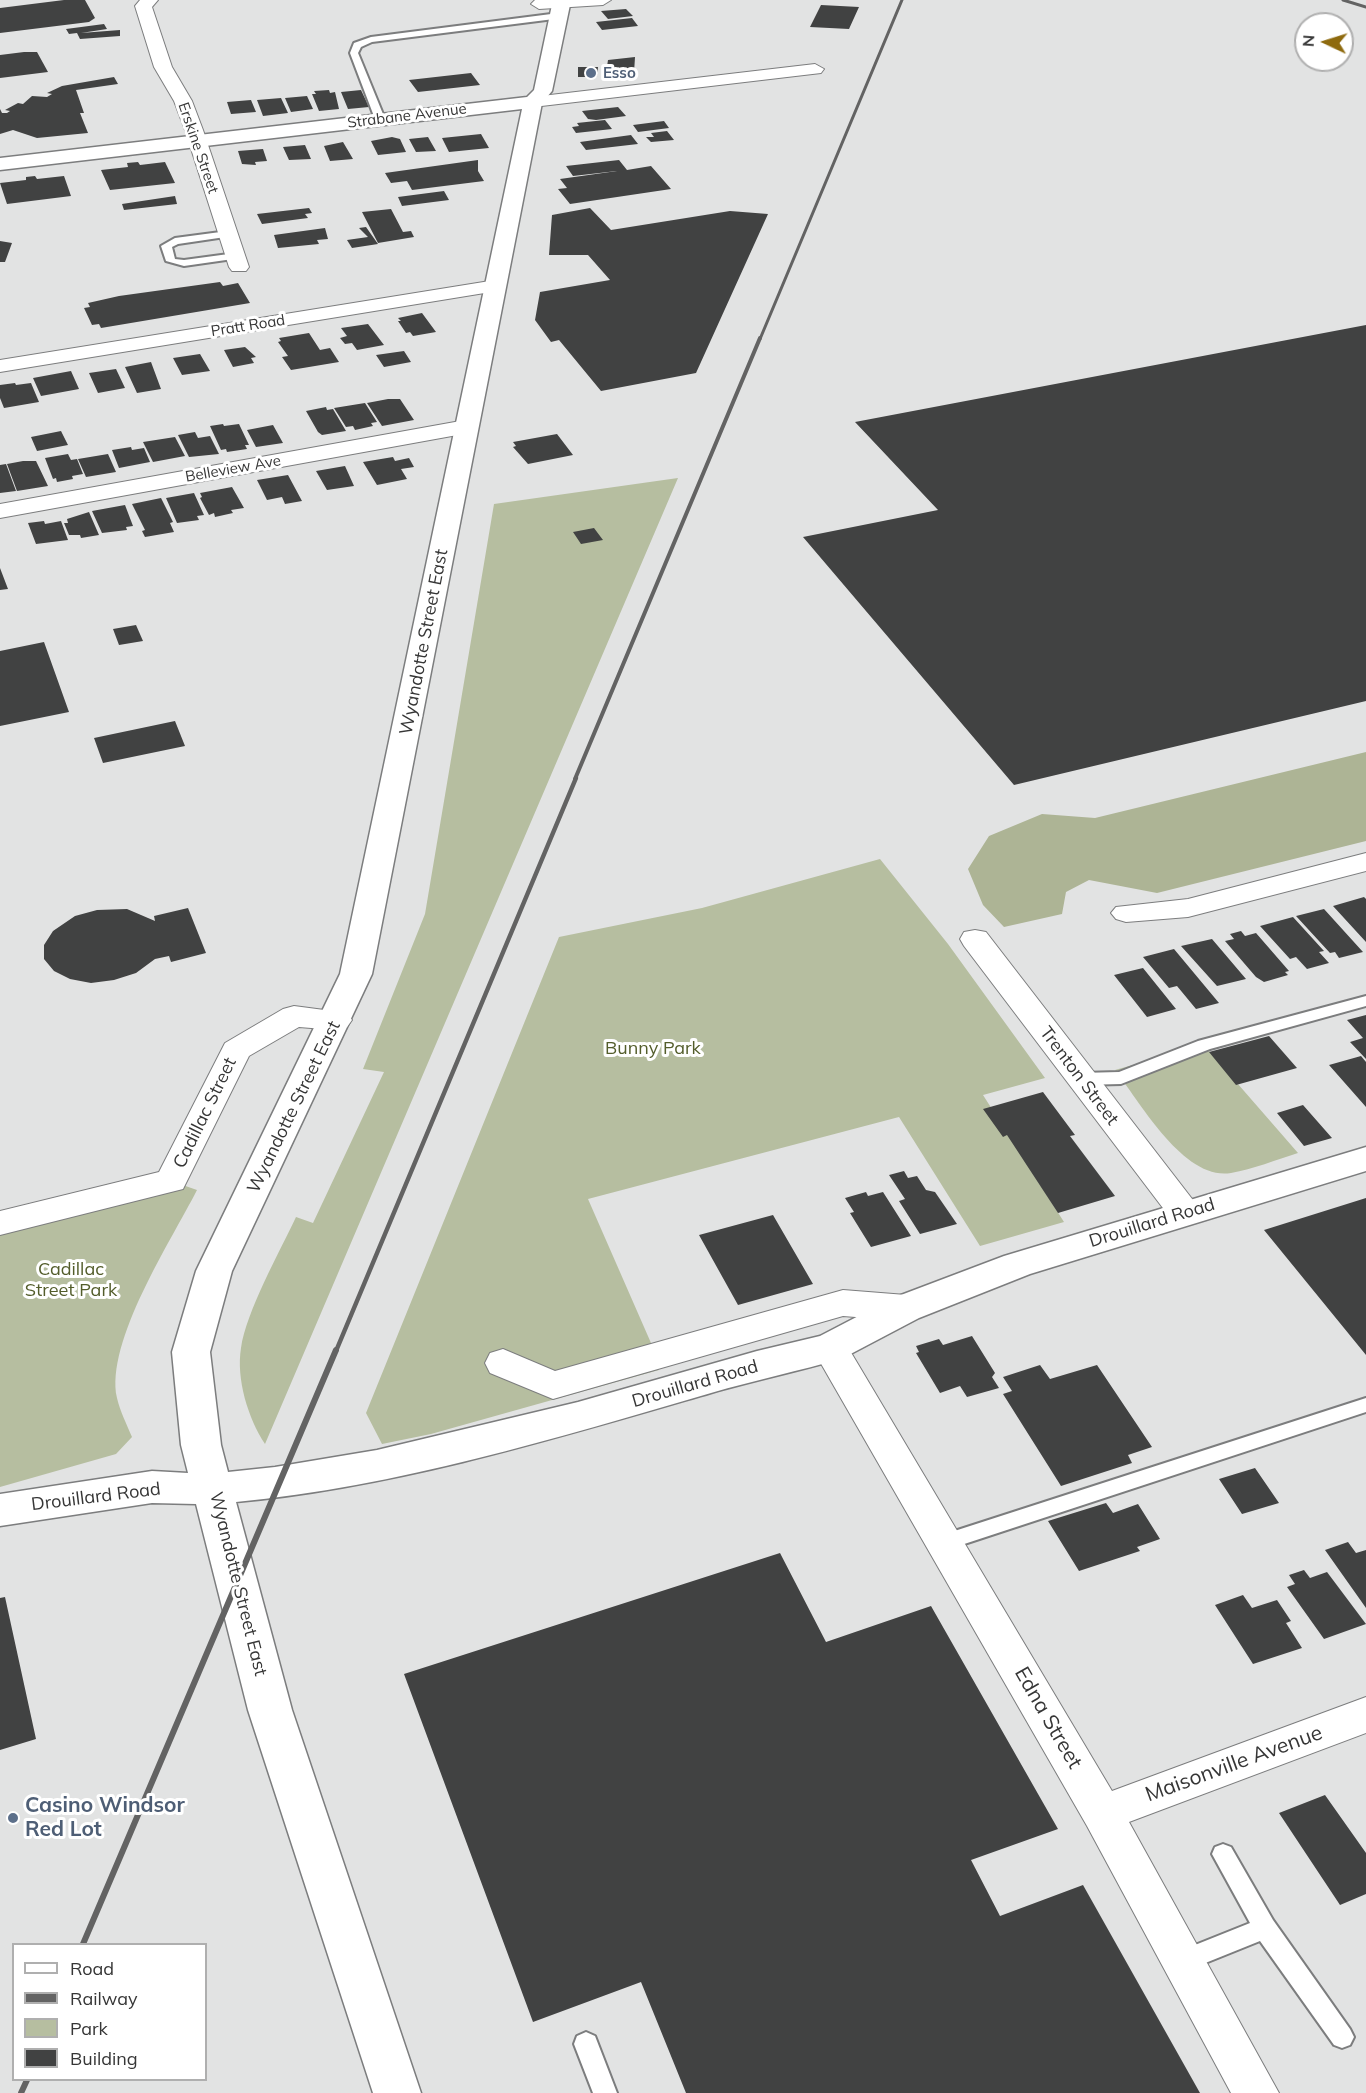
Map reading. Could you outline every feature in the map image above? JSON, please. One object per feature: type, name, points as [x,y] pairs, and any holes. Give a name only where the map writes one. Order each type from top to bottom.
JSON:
[{"type":"main road","name":"Wyandotte Street East","points":[[397,2093],[270,1710],[201,1445],[191,1352],[214,1271],[356,974],[496,286],[527,96],[543,91],[561,7]]},
{"type":"main road","points":[[531,43],[538,8]]},
{"type":"main road","name":"Strabane Avenue","points":[[0,164],[380,119],[527,96]]},
{"type":"main road","name":"Drouillard Road","points":[[0,1510],[152,1486],[214,1489],[274,1483],[376,1465],[578,1417],[757,1365],[831,1348],[906,1308],[1017,1264],[1366,1159]]},
{"type":"street","name":"Erskine Street","points":[[150,0],[143,6],[157,49],[163,67],[183,101],[237,261]]},
{"type":"street","points":[[538,8],[561,7],[603,0]]},
{"type":"street","name":"Strabane Avenue","points":[[527,96],[815,69]]},
{"type":"street","name":"Pratt Road","points":[[0,366],[496,286]]},
{"type":"street","name":"Belleview Ave","points":[[0,511],[466,427]]},
{"type":"street","points":[[1126,913],[1188,908],[1366,862]]},
{"type":"street","name":"Trenton Street","points":[[975,939],[1184,1212]]},
{"type":"street","name":"Cadillac Street","points":[[0,1223],[171,1181],[236,1050],[294,1016],[336,1020]]},
{"type":"street","points":[[503,1363],[554,1385],[843,1303],[906,1308]]},
{"type":"street","name":"Edna Street","points":[[831,1348],[1102,1813],[1256,2093]]},
{"type":"street","name":"Maisonville Avenue","points":[[1102,1813],[1366,1715]]},
{"type":"lane","points":[[380,119],[354,53],[357,45],[371,40],[538,8]]},
{"type":"lane","points":[[228,234],[175,241],[166,246],[171,261],[237,261]]},
{"type":"lane","points":[[1081,1079],[1121,1078],[1204,1045],[1366,1001]]},
{"type":"lane","points":[[946,1542],[1366,1405]]},
{"type":"lane","points":[[1223,1854],[1265,1928],[1342,2037]]},
{"type":"lane","points":[[1184,1961],[1265,1928]]},
{"type":"lane","points":[[586,2044],[605,2093]]},
{"type":"green space","points":[[678,478],[265,1444],[253,1422],[242,1385],[240,1360],[244,1333],[256,1300],[296,1217],[313,1223],[384,1072],[363,1069],[425,914],[494,504]]},
{"type":"green space","points":[[1366,752],[1366,841],[1157,893],[1089,880],[1066,892],[1062,914],[1004,927],[983,905],[968,869],[989,836],[1042,814],[1095,818]]},
{"type":"green space","name":"Bunny Park","points":[[880,859],[948,944],[1045,1078],[983,1095],[1064,1222],[980,1246],[899,1117],[588,1199],[651,1343],[659,1370],[431,1434],[382,1444],[366,1413],[559,937],[702,908]]},
{"type":"green space","points":[[1204,1045],[1298,1153],[1231,1173],[1214,1172],[1197,1165],[1180,1152],[1150,1119],[1115,1070]]},
{"type":"green space","name":"Cadillac Street Park","points":[[171,1181],[197,1190],[143,1292],[121,1349],[116,1375],[117,1398],[132,1437],[116,1454],[0,1487],[0,1223]]},
{"type":"building","points":[[64,0],[85,0],[95,18],[89,22],[0,33],[0,8]]},
{"type":"building","points":[[821,5],[859,7],[849,29],[810,27]]},
{"type":"building","points":[[626,9],[633,16],[608,19],[601,11]]},
{"type":"building","points":[[632,18],[638,26],[602,30],[596,22]]},
{"type":"building","points":[[104,24],[107,29],[81,33],[120,30],[120,36],[80,39],[77,33],[69,34],[66,29]]},
{"type":"building","points":[[37,52],[48,72],[0,78],[0,55]]},
{"type":"building","points":[[635,57],[634,73],[606,73],[608,60]]},
{"type":"building","points":[[578,67],[598,67],[597,77],[578,77]]},
{"type":"building","points":[[471,73],[480,85],[418,92],[409,80]]},
{"type":"building","points":[[114,77],[118,84],[76,90],[84,113],[80,113],[88,133],[37,138],[13,130],[0,134],[0,109],[2,113],[7,113],[10,111],[5,110],[18,103],[23,104],[32,96],[47,97],[52,94],[47,93],[62,86]]},
{"type":"building","points":[[329,90],[330,93],[335,92],[339,109],[319,111],[312,94],[316,94],[314,91]]},
{"type":"building","points":[[361,90],[369,107],[348,109],[341,92]]},
{"type":"building","points":[[307,96],[313,109],[291,112],[285,98]]},
{"type":"building","points":[[281,98],[288,113],[263,116],[257,100]]},
{"type":"building","points":[[251,100],[256,112],[231,114],[227,102]]},
{"type":"building","points":[[618,107],[626,116],[596,120],[588,119],[582,111]]},
{"type":"building","points":[[605,120],[612,129],[576,133],[572,127],[579,126],[577,123]]},
{"type":"building","points":[[664,121],[669,128],[638,132],[633,125]]},
{"type":"building","points":[[667,131],[674,140],[651,142],[646,137],[654,137],[651,133]]},
{"type":"building","points":[[481,134],[489,148],[449,152],[442,138]]},
{"type":"building","points":[[631,135],[638,144],[586,150],[580,142]]},
{"type":"building","points":[[392,137],[400,139],[406,152],[378,155],[371,141]]},
{"type":"building","points":[[428,137],[436,151],[416,152],[409,139]]},
{"type":"building","points":[[343,142],[353,159],[330,161],[324,146]]},
{"type":"building","points":[[305,145],[311,159],[289,160],[283,147]]},
{"type":"building","points":[[263,149],[267,161],[255,162],[256,165],[242,164],[238,151]]},
{"type":"building","points":[[478,160],[478,171],[484,181],[412,190],[407,181],[391,183],[385,173]]},
{"type":"building","points":[[619,160],[627,170],[651,166],[671,189],[570,204],[558,189],[567,188],[560,179],[617,171],[573,176],[566,166]]},
{"type":"building","points":[[138,162],[140,165],[165,162],[175,183],[110,190],[101,170],[128,167],[127,163]]},
{"type":"building","points":[[35,176],[37,179],[64,176],[71,196],[7,204],[0,183],[26,180],[26,177]]},
{"type":"building","points":[[444,191],[449,200],[402,206],[398,197]]},
{"type":"building","points":[[175,196],[177,204],[124,210],[122,204]]},
{"type":"building","points":[[309,208],[312,213],[305,214],[308,218],[262,224],[257,214]]},
{"type":"building","points":[[590,208],[611,230],[730,211],[768,214],[696,373],[601,391],[559,340],[551,342],[535,320],[540,292],[610,280],[588,255],[549,255],[552,215]]},
{"type":"building","points":[[391,209],[403,232],[411,231],[414,237],[378,243],[362,212]]},
{"type":"building","points":[[366,227],[378,244],[352,248],[347,240],[368,237],[359,228]]},
{"type":"building","points":[[325,228],[328,239],[317,240],[319,244],[278,248],[274,235]]},
{"type":"building","points":[[0,241],[12,243],[5,262],[0,262]]},
{"type":"building","points":[[220,282],[223,286],[238,283],[250,303],[101,328],[99,324],[92,325],[84,308],[90,307],[88,303],[119,296]]},
{"type":"building","points":[[422,313],[436,332],[413,336],[410,332],[406,333],[398,318]]},
{"type":"building","points":[[368,324],[384,345],[357,350],[352,343],[345,344],[340,338],[347,336],[341,328]]},
{"type":"building","points":[[1366,325],[1366,701],[1014,785],[803,537],[938,510],[855,422]]},
{"type":"building","points":[[309,333],[320,350],[330,348],[339,362],[291,370],[282,357],[288,356],[278,342],[281,341],[279,338]]},
{"type":"building","points":[[245,347],[256,357],[251,358],[254,363],[233,367],[224,350]]},
{"type":"building","points":[[404,351],[411,362],[384,367],[376,355]]},
{"type":"building","points":[[200,354],[210,371],[182,375],[173,358]]},
{"type":"building","points":[[151,362],[161,389],[137,393],[125,367]]},
{"type":"building","points":[[116,369],[125,388],[98,393],[89,373]]},
{"type":"building","points":[[71,371],[79,389],[41,396],[33,378]]},
{"type":"building","points":[[15,383],[16,385],[31,383],[39,402],[4,408],[0,398],[0,385]]},
{"type":"building","points":[[400,399],[414,420],[382,426],[367,403]]},
{"type":"building","points":[[365,403],[377,422],[371,423],[373,426],[355,430],[353,426],[346,427],[334,408]]},
{"type":"building","points":[[326,407],[327,410],[333,409],[346,431],[322,435],[318,432],[306,411]]},
{"type":"building","points":[[223,424],[224,426],[239,424],[249,445],[245,445],[247,449],[227,452],[226,449],[221,450],[210,426]]},
{"type":"building","points":[[273,425],[283,443],[256,447],[247,430]]},
{"type":"building","points":[[61,431],[68,445],[37,451],[31,437]]},
{"type":"building","points":[[195,432],[198,438],[210,436],[219,454],[189,457],[178,435]]},
{"type":"building","points":[[557,434],[573,455],[528,464],[513,447],[516,446],[513,442]]},
{"type":"building","points":[[175,437],[185,456],[153,462],[143,442]]},
{"type":"building","points":[[131,447],[132,450],[144,448],[150,462],[119,468],[112,450]]},
{"type":"building","points":[[68,454],[71,460],[77,459],[83,474],[72,476],[73,479],[57,482],[56,478],[53,479],[45,458]]},
{"type":"building","points":[[108,454],[116,472],[86,477],[78,459]]},
{"type":"building","points":[[393,457],[395,461],[409,458],[414,467],[401,469],[407,479],[377,485],[363,462]]},
{"type":"building","points":[[36,461],[48,486],[17,491],[7,464]]},
{"type":"building","points":[[6,464],[16,491],[0,493],[0,465]]},
{"type":"building","points":[[345,466],[354,486],[327,490],[316,471]]},
{"type":"building","points":[[288,475],[302,501],[285,504],[282,497],[267,500],[257,480]]},
{"type":"building","points":[[232,487],[244,508],[231,510],[233,513],[215,517],[214,513],[209,515],[200,498],[202,497],[200,493]]},
{"type":"building","points":[[194,493],[204,515],[197,516],[199,520],[177,523],[166,498]]},
{"type":"building","points":[[161,498],[173,522],[170,523],[174,532],[145,537],[142,531],[145,530],[132,504]]},
{"type":"building","points":[[125,505],[133,526],[126,527],[127,530],[102,533],[92,511]]},
{"type":"building","points":[[89,512],[99,535],[81,538],[80,535],[69,535],[64,523],[68,523],[67,519]]},
{"type":"building","points":[[44,521],[45,524],[61,521],[68,540],[36,544],[28,523]]},
{"type":"building","points":[[594,528],[603,540],[581,544],[573,532]]},
{"type":"building","points":[[0,568],[8,589],[0,590]]},
{"type":"building","points":[[136,625],[143,641],[119,645],[113,629]]},
{"type":"building","points":[[44,642],[69,712],[0,726],[0,651]]},
{"type":"building","points":[[175,721],[185,746],[103,763],[94,738]]},
{"type":"building","points":[[1364,897],[1366,899],[1366,942],[1333,906]]},
{"type":"building","points":[[188,908],[206,953],[171,962],[169,956],[155,959],[136,973],[114,980],[91,983],[70,979],[54,971],[44,959],[44,945],[53,931],[75,916],[97,910],[127,909],[155,921],[154,916]]},
{"type":"building","points":[[1324,909],[1363,952],[1339,958],[1335,952],[1330,953],[1296,916]]},
{"type":"building","points":[[1293,917],[1324,951],[1319,952],[1329,963],[1307,969],[1296,957],[1290,959],[1260,926]]},
{"type":"building","points":[[1241,931],[1245,936],[1256,933],[1289,971],[1285,972],[1288,975],[1264,982],[1256,977],[1225,941],[1234,939],[1230,934]]},
{"type":"building","points":[[1212,939],[1246,979],[1217,986],[1181,946]]},
{"type":"building","points":[[1174,949],[1219,1003],[1196,1009],[1177,986],[1169,988],[1143,957]]},
{"type":"building","points":[[1143,968],[1176,1009],[1147,1017],[1114,975]]},
{"type":"building","points":[[1366,1015],[1366,1059],[1350,1042],[1363,1038],[1347,1020]]},
{"type":"building","points":[[1269,1036],[1297,1068],[1236,1085],[1209,1052]]},
{"type":"building","points":[[1361,1056],[1366,1062],[1366,1107],[1329,1065]]},
{"type":"building","points":[[1043,1092],[1075,1135],[1070,1136],[1115,1196],[1058,1213],[1007,1135],[1003,1137],[983,1109]]},
{"type":"building","points":[[1303,1105],[1332,1138],[1304,1146],[1277,1113]]},
{"type":"building","points":[[904,1171],[908,1178],[917,1176],[926,1190],[935,1192],[957,1224],[920,1234],[899,1201],[905,1199],[889,1175]]},
{"type":"building","points":[[866,1192],[868,1196],[883,1192],[911,1236],[871,1247],[850,1213],[854,1212],[845,1198]]},
{"type":"building","points":[[1366,1198],[1366,1355],[1264,1230]]},
{"type":"building","points":[[773,1215],[813,1284],[738,1305],[699,1235]]},
{"type":"building","points":[[972,1336],[995,1373],[992,1377],[999,1388],[967,1397],[960,1386],[940,1393],[916,1353],[919,1352],[916,1346],[939,1339],[943,1345]]},
{"type":"building","points":[[1040,1365],[1050,1379],[1097,1365],[1152,1447],[1128,1455],[1132,1463],[1061,1486],[1003,1394],[1012,1391],[1003,1377]]},
{"type":"building","points":[[1255,1468],[1279,1503],[1242,1514],[1219,1479]]},
{"type":"building","points":[[1106,1503],[1113,1513],[1138,1504],[1160,1539],[1137,1547],[1140,1551],[1079,1571],[1048,1521]]},
{"type":"building","points":[[1348,1542],[1356,1553],[1366,1550],[1366,1608],[1325,1550]]},
{"type":"building","points":[[780,1553],[826,1642],[931,1606],[1058,1829],[971,1860],[1000,1916],[1083,1885],[1200,2093],[686,2093],[641,1982],[533,2022],[404,1674]]},
{"type":"building","points":[[1304,1570],[1310,1578],[1327,1572],[1366,1624],[1324,1639],[1287,1587],[1295,1584],[1289,1575]]},
{"type":"building","points":[[1243,1595],[1252,1608],[1277,1600],[1291,1621],[1286,1623],[1302,1648],[1253,1664],[1215,1605]]},
{"type":"building","points":[[5,1597],[36,1739],[0,1750],[0,1598]]},
{"type":"building","points":[[1325,1795],[1366,1853],[1366,1894],[1340,1905],[1279,1813]]},
{"type":"railway","points":[[760,339],[902,0]]},
{"type":"railway","points":[[1343,0],[1366,7]]},
{"type":"railway","points":[[575,779],[760,338]]},
{"type":"railway","points":[[336,1351],[576,778]]},
{"type":"railway","points":[[83,1943],[336,1350]]},
{"type":"railway","points":[[21,2093],[27,2081]]},
{"type":"place","name":"Esso","points":[[591,73]]},
{"type":"place","name":"Casino Windsor Red Lot","points":[[13,1818]]}]
